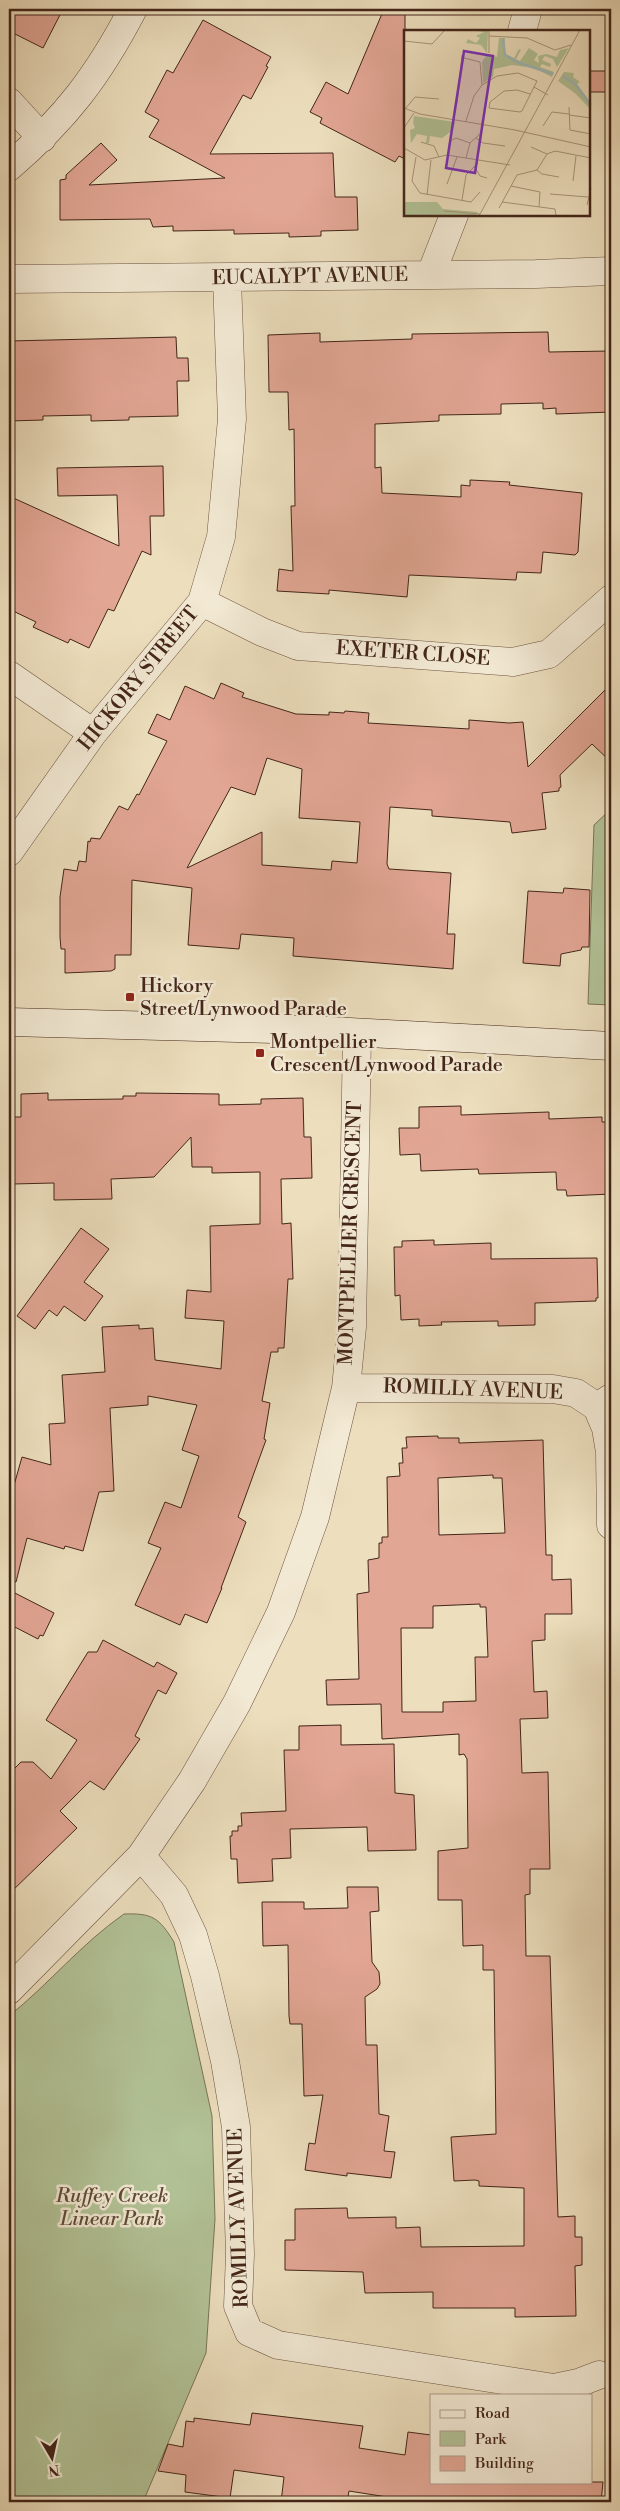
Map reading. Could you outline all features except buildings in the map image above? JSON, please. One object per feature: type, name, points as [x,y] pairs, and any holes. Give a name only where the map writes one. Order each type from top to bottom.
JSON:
[{"type":"street","points":[[9,167],[42,138],[79,97],[111,51],[132,9]]},
{"type":"street","points":[[522,30],[528,9]]},
{"type":"street","points":[[9,102],[42,138]]},
{"type":"street","points":[[431,274],[454,216]]},
{"type":"street","name":"EUCALYPT AVENUE","points":[[9,279],[536,274],[611,270]]},
{"type":"street","name":"HICKORY STREET","points":[[9,852],[93,733],[202,602],[221,537],[232,419],[227,278]]},
{"type":"street","name":"EXETER CLOSE","points":[[202,602],[262,632],[298,646],[513,662],[549,654],[611,599]]},
{"type":"street","points":[[9,676],[93,733]]},
{"type":"street","points":[[9,1022],[312,1030],[357,1034],[611,1046]]},
{"type":"street","name":"MONTPELLIER CRESCENT","points":[[9,1990],[141,1856],[192,1781],[237,1703],[281,1612],[315,1517],[346,1388],[352,1327],[357,1034]]},
{"type":"street","name":"ROMILLY AVENUE","points":[[346,1388],[553,1389],[576,1393],[604,1402],[610,1452],[611,1525]]},
{"type":"street","name":"ROMILLY AVENUE","points":[[141,1856],[174,1894],[193,1935],[223,2051],[236,2126],[240,2254],[238,2306],[249,2332],[278,2345],[554,2388],[607,2374]]},
{"type":"green space","points":[[611,809],[611,1005],[588,1004],[594,825]]},
{"type":"green space","name":"Ruffey Creek Linear Park","points":[[124,1914],[149,1916],[164,1927],[174,1942],[212,2116],[215,2219],[206,2353],[143,2502],[9,2502],[9,2016],[94,1938]]},
{"type":"place","name":"Hickory Street/Lynwood Parade","points":[[130,997]]},
{"type":"place","name":"Montpellier Crescent/Lynwood Parade","points":[[260,1053]]}]
